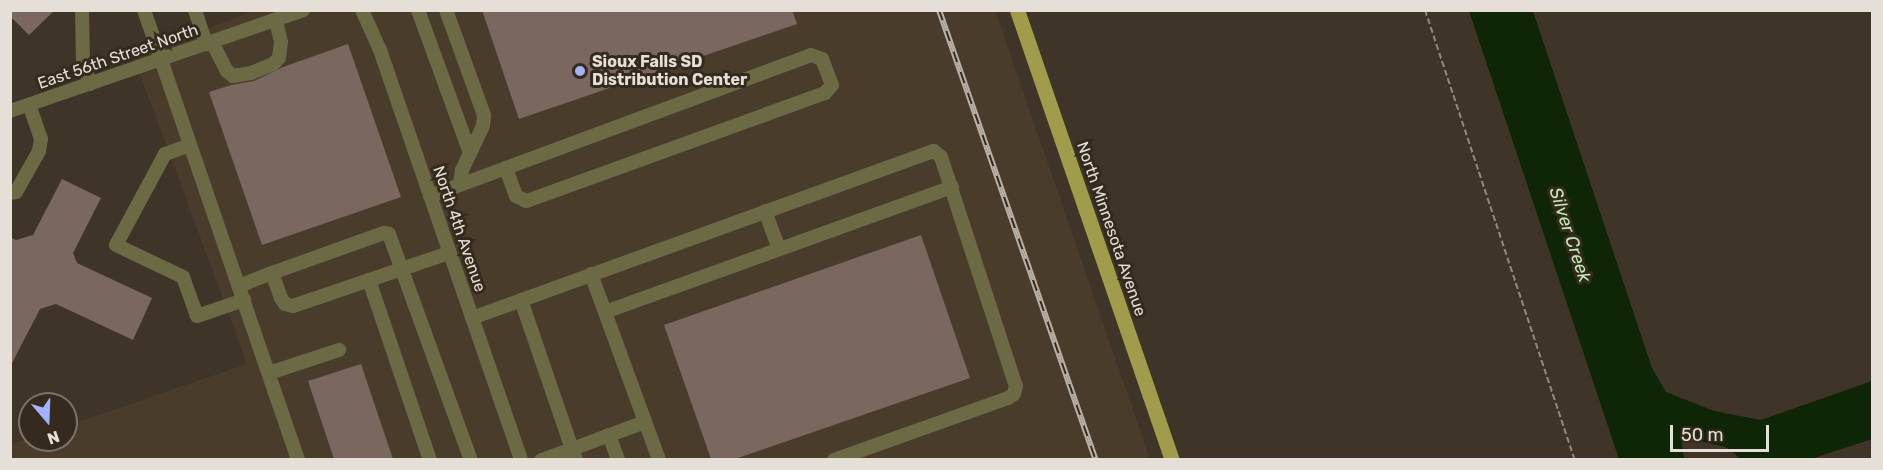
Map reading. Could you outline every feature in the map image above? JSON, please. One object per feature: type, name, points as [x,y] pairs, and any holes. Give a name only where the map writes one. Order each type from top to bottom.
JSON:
[{"type":"main road","name":"North Minnesota Avenue","points":[[1017,10],[1172,459]]},
{"type":"street","points":[[82,10],[83,61],[90,84]]},
{"type":"street","points":[[144,10],[298,459]]},
{"type":"street","points":[[195,10],[209,43],[227,71],[233,76],[251,73],[273,64],[279,58],[281,42],[276,20]]},
{"type":"street","name":"East 56th Street North","points":[[10,111],[303,10]]},
{"type":"street","name":"North 4th Avenue","points":[[362,10],[380,50],[521,459]]},
{"type":"street","points":[[418,10],[470,153]]},
{"type":"street","points":[[446,10],[484,115],[483,126],[462,170],[460,184]]},
{"type":"street","points":[[430,195],[811,55],[822,59],[832,85],[825,93],[526,201],[516,196],[506,168]]},
{"type":"street","points":[[10,194],[16,192],[39,151],[41,139],[29,105]]},
{"type":"street","points":[[190,145],[165,154],[116,245],[183,277],[197,316],[244,300]]},
{"type":"street","points":[[472,318],[934,151],[941,157],[952,187],[1017,386],[1014,394],[834,459]]},
{"type":"street","points":[[605,312],[952,187]]},
{"type":"street","points":[[765,211],[779,249]]},
{"type":"street","points":[[239,285],[384,233],[389,234],[471,459]]},
{"type":"street","points":[[272,273],[281,298],[285,304],[293,306],[449,252]]},
{"type":"street","points":[[591,274],[659,459]]},
{"type":"street","points":[[369,280],[430,459]]},
{"type":"street","points":[[521,300],[574,454]]},
{"type":"street","points":[[269,373],[339,350]]},
{"type":"street","points":[[541,459],[574,454],[609,435],[645,422]]},
{"type":"street","points":[[609,435],[618,459]]},
{"type":"path","points":[[1425,10],[1575,459]]},
{"type":"shaded area","points":[[995,10],[1150,459],[11,460],[10,445],[18,442],[18,452],[78,452],[78,422],[247,364],[134,58],[252,11]]},
{"type":"water","name":"Silver Creek","points":[[1469,11],[1533,11],[1652,368],[1666,392],[1714,411],[1761,420],[1872,381],[1872,439],[1811,459],[1742,460],[1726,447],[1681,437],[1684,459],[1619,459]]},
{"type":"building","points":[[10,10],[55,10],[29,35],[10,16]]},
{"type":"building","name":"Sioux Falls SD Distribution Center","points":[[482,10],[792,10],[797,24],[519,119]]},
{"type":"building","points":[[348,44],[401,197],[262,245],[209,92],[254,81],[283,67]]},
{"type":"building","points":[[62,179],[101,198],[73,253],[77,263],[152,298],[133,340],[56,304],[40,309],[10,367],[10,237],[16,240],[33,235]]},
{"type":"building","points":[[921,235],[970,378],[735,459],[711,459],[664,325]]},
{"type":"building","points":[[361,364],[393,459],[334,459],[308,381]]},
{"type":"railway","points":[[939,10],[1096,460]]},
{"type":"place","name":"Sioux Falls SD Distribution Center","points":[[580,71]]}]
